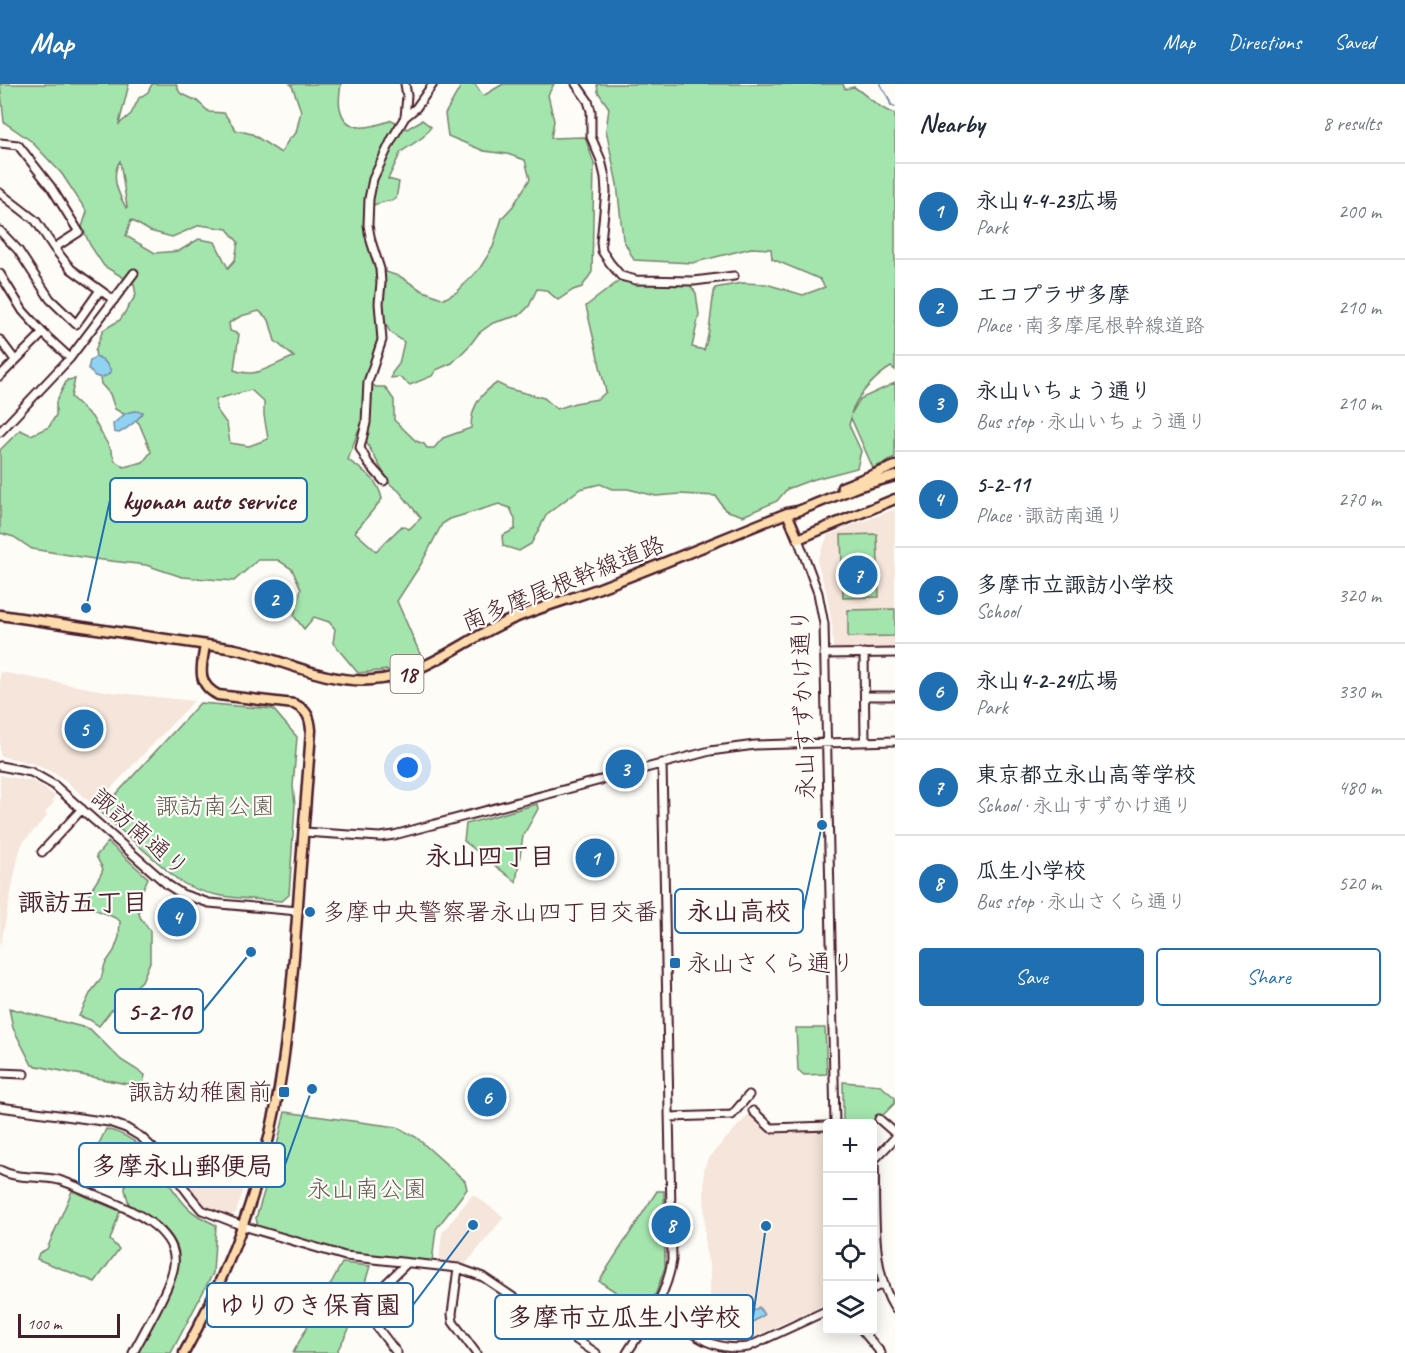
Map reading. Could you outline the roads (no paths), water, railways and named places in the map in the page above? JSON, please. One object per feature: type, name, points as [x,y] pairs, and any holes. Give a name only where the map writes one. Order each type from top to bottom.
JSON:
[{"type":"main road","name":"南多摩尾根幹線道路","points":[[788,513],[796,506],[895,466]]},
{"type":"main road","name":"南多摩尾根幹線道路","points":[[0,615],[250,652],[343,679],[373,680],[395,677],[426,666],[464,643],[521,616],[598,589],[857,487],[895,476]]},
{"type":"main road","points":[[788,513],[798,539],[895,499]]},
{"type":"main road","points":[[184,1353],[212,1298],[243,1226],[271,1128],[283,1066],[298,911],[311,730],[308,714],[294,704],[218,694],[206,687],[201,672],[205,645]]},
{"type":"street","points":[[405,84],[407,96],[405,117]]},
{"type":"street","points":[[384,481],[368,463],[360,447],[366,423],[368,382],[382,340],[379,303],[380,269],[371,241],[368,211],[373,179],[392,139],[405,117],[416,108],[433,84]]},
{"type":"street","points":[[576,84],[588,101],[591,111],[591,137],[601,160],[605,177],[606,192],[601,242],[602,251],[610,263],[621,276],[636,280],[694,281],[734,276]]},
{"type":"street","points":[[0,143],[18,145],[51,187],[79,232],[54,248]]},
{"type":"street","points":[[0,193],[36,221],[71,269],[114,300]]},
{"type":"street","points":[[2,236],[18,250],[50,299],[76,324],[100,290]]},
{"type":"street","points":[[0,432],[70,358],[134,273]]},
{"type":"street","points":[[0,274],[23,311],[70,358]]},
{"type":"street","points":[[0,376],[43,333]]},
{"type":"street","points":[[0,340],[15,360]]},
{"type":"street","name":"永山すずかけ通り","points":[[798,539],[818,593],[824,624],[835,1119]]},
{"type":"street","points":[[864,653],[865,742]]},
{"type":"street","points":[[824,654],[895,653]]},
{"type":"street","points":[[865,696],[895,696]]},
{"type":"street","points":[[304,832],[394,836],[662,763],[727,748],[755,745],[895,741]]},
{"type":"street","points":[[627,1353],[656,1308],[665,1289],[672,1260],[662,763]]},
{"type":"street","name":"諏訪南通り","points":[[0,766],[39,775],[54,784],[168,885],[182,894],[209,903],[298,911]]},
{"type":"street","points":[[42,852],[82,808]]},
{"type":"street","points":[[0,1073],[24,1074]]},
{"type":"street","points":[[669,1117],[732,1115],[749,1095]]},
{"type":"street","points":[[0,1107],[109,1122],[126,1128],[141,1137],[156,1152],[196,1204],[211,1214],[243,1226],[345,1256],[458,1268],[483,1277],[596,1353]]},
{"type":"street","points":[[753,1111],[771,1128],[823,1126]]},
{"type":"street","points":[[879,1119],[895,1133]]},
{"type":"street","points":[[877,1156],[895,1138]]},
{"type":"street","points":[[0,1170],[14,1175],[56,1179],[72,1185],[136,1212],[163,1234],[174,1252],[173,1271],[133,1353]]},
{"type":"street","points":[[874,1173],[877,1258],[883,1284],[895,1309]]},
{"type":"street","points":[[397,1353],[370,1318],[366,1307],[369,1300],[407,1263]]},
{"type":"street","points":[[458,1268],[453,1322],[476,1353]]},
{"type":"street","points":[[877,1287],[883,1284]]},
{"type":"street","points":[[656,1308],[703,1341],[722,1349],[735,1350],[748,1347],[823,1312]]},
{"type":"street","points":[[866,1335],[880,1353]]},
{"type":"water","points":[[95,357],[108,366],[111,371],[108,375],[101,378],[88,369],[90,361]]},
{"type":"water","points":[[134,411],[143,413],[126,429],[119,433],[114,432],[113,424],[126,413]]},
{"type":"water","points":[[759,1307],[764,1315],[743,1328],[736,1317],[743,1313],[745,1316]]},
{"type":"waterway","points":[[880,84],[891,105],[895,107]]},
{"type":"place","name":"東京都立永山高等学校","points":[[858,575]]},
{"type":"place","name":"エコプラザ多摩","points":[[274,599]]},
{"type":"place","name":"kyonan auto service","points":[[86,608]]},
{"type":"place","name":"多摩市立諏訪小学校","points":[[84,729]]},
{"type":"place","name":"永山いちょう通り","points":[[625,769]]},
{"type":"place","name":"永山高校","points":[[822,825]]},
{"type":"place","name":"永山4-4-23広場","points":[[595,858]]},
{"type":"place","name":"多摩中央警察署永山四丁目交番","points":[[310,912]]},
{"type":"place","name":"5-2-11","points":[[177,917]]},
{"type":"place","name":"5-2-10","points":[[251,952]]},
{"type":"place","name":"永山さくら通り","points":[[675,963]]},
{"type":"place","name":"多摩永山郵便局","points":[[312,1089]]},
{"type":"place","name":"諏訪幼稚園前","points":[[284,1092]]},
{"type":"place","name":"永山4-2-24広場","points":[[487,1097]]},
{"type":"place","name":"ゆりのき保育園","points":[[473,1225]]},
{"type":"place","name":"瓜生小学校","points":[[671,1225]]},
{"type":"place","name":"多摩市立瓜生小学校","points":[[766,1226]]},
{"type":"district","name":"永山四丁目","points":[[490,856]]},
{"type":"district","name":"諏訪五丁目","points":[[83,902]]},
{"type":"park label","name":"諏訪南公園","points":[[215,806]]},
{"type":"park label","name":"永山南公園","points":[[367,1189]]}]
